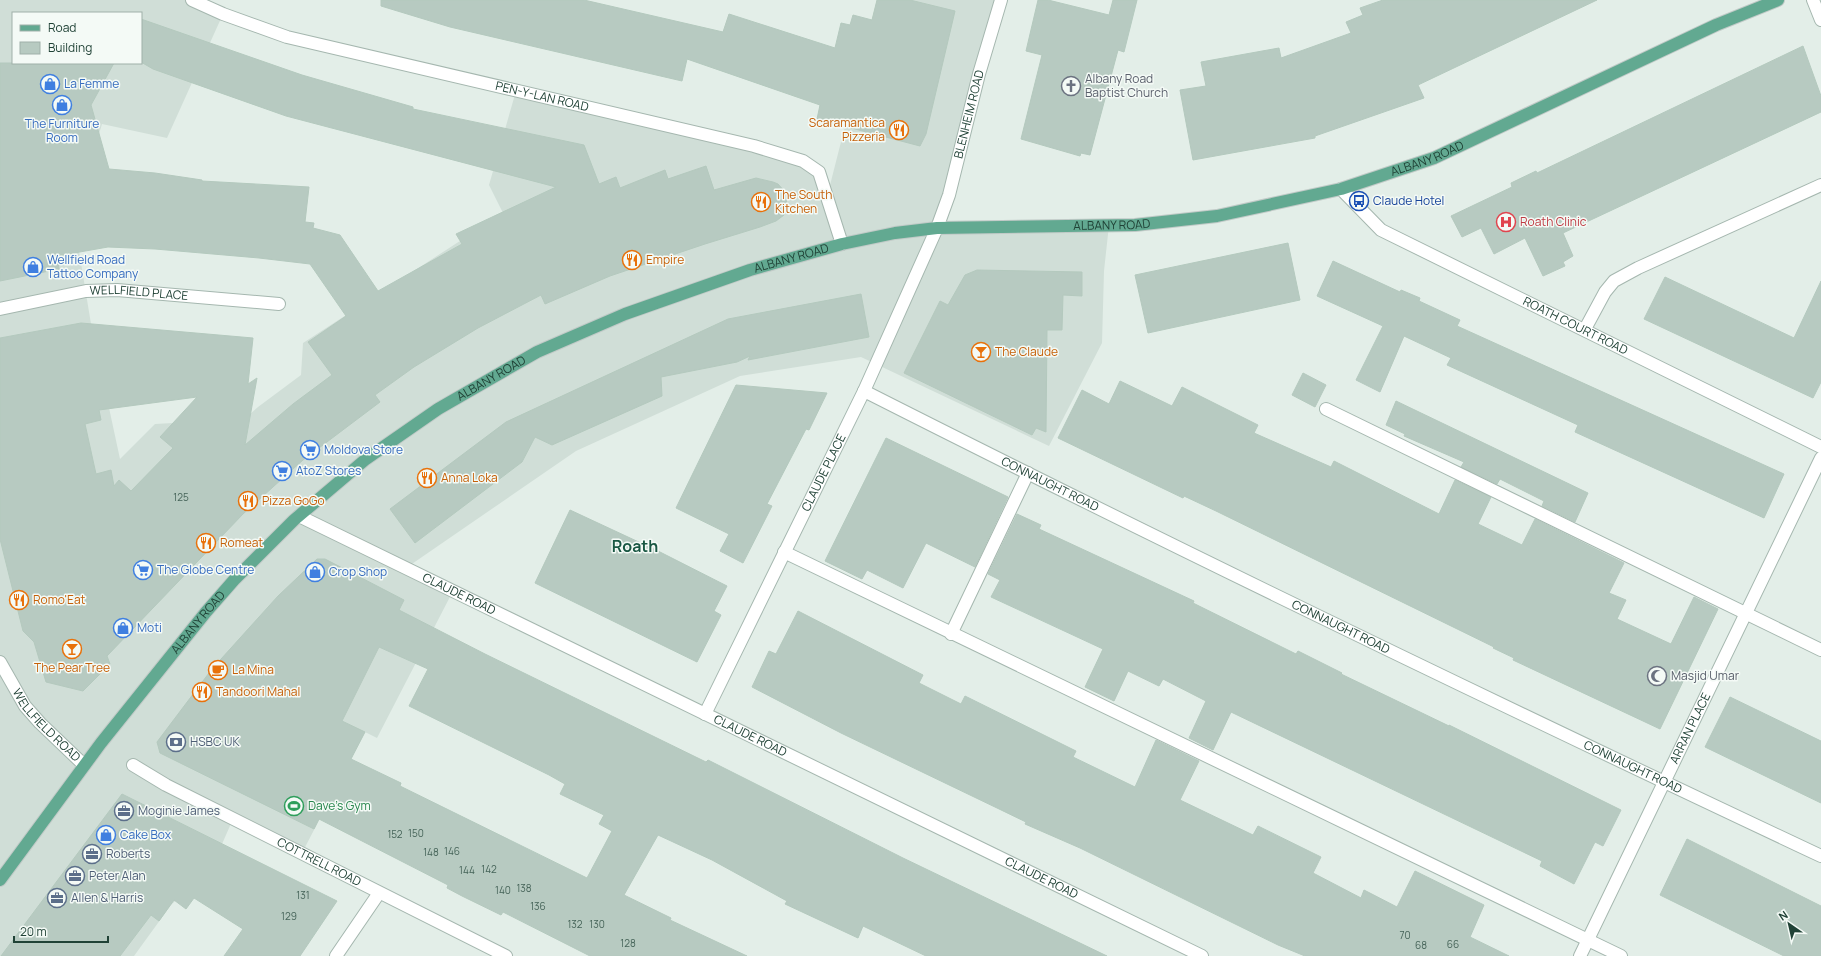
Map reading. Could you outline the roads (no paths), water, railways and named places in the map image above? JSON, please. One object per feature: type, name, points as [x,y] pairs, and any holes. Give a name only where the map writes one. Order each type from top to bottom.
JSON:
[{"type":"main road","name":"ALBANY ROAD","points":[[0,880],[84,765],[206,612],[234,580],[299,516],[366,460],[438,409],[537,352],[632,311],[750,270],[842,244],[894,233],[937,228],[1135,225],[1217,216],[1341,189],[1434,158],[1716,25],[1778,0]]},
{"type":"street","name":"PEN-Y-LAN ROAD","points":[[192,0],[223,14],[287,37],[754,146],[803,161],[819,172],[842,244]]},
{"type":"street","name":"BLENHEIM ROAD","points":[[937,228],[949,195],[979,74],[1000,0]]},
{"type":"street","points":[[1813,0],[1821,20]]},
{"type":"street","points":[[1585,329],[1605,292],[1614,281],[1638,268],[1821,185]]},
{"type":"street","name":"ROATH COURT ROAD","points":[[1341,189],[1382,230],[1585,329],[1821,447]]},
{"type":"street","name":"CLAUDE PLACE","points":[[705,714],[864,391],[937,228]]},
{"type":"street","name":"WELLFIELD PLACE","points":[[0,309],[86,291],[117,290],[279,304]]},
{"type":"street","name":"CONNAUGHT ROAD","points":[[864,391],[1028,473],[1664,782],[1821,856]]},
{"type":"street","points":[[1326,409],[1821,650]]},
{"type":"street","name":"ARRAN PLACE","points":[[1580,956],[1821,458]]},
{"type":"street","points":[[951,634],[1028,473]]},
{"type":"street","name":"CLAUDE ROAD","points":[[299,516],[1202,956]]},
{"type":"street","points":[[784,552],[951,634],[1621,956]]},
{"type":"street","name":"WELLFIELD ROAD","points":[[0,662],[25,706],[40,723],[84,765]]},
{"type":"street","name":"COTTRELL ROAD","points":[[133,765],[155,779],[506,956]]},
{"type":"street","points":[[336,956],[379,893]]},
{"type":"place","name":"La Femme","points":[[50,84]]},
{"type":"place","name":"Albany Road Baptist Church","points":[[1071,86]]},
{"type":"place","name":"The Furniture Room","points":[[62,105]]},
{"type":"place","name":"Scaramantica Pizzeria","points":[[899,130]]},
{"type":"place","name":"Claude Hotel","points":[[1359,201]]},
{"type":"place","name":"The South Kitchen","points":[[761,202]]},
{"type":"place","name":"Roath Clinic","points":[[1506,222]]},
{"type":"place","name":"Empire","points":[[632,260]]},
{"type":"place","name":"Wellfield Road Tattoo Company","points":[[33,267]]},
{"type":"place","name":"The Claude","points":[[981,352]]},
{"type":"place","name":"Moldova Store","points":[[310,450]]},
{"type":"place","name":"AtoZ Stores","points":[[282,471]]},
{"type":"place","name":"Anna Loka","points":[[427,478]]},
{"type":"place","name":"Pizza GoGo","points":[[248,501]]},
{"type":"place","name":"Romeat","points":[[206,543]]},
{"type":"place","name":"The Globe Centre","points":[[143,570]]},
{"type":"place","name":"Crop Shop","points":[[315,572]]},
{"type":"place","name":"Romo'Eat","points":[[19,600]]},
{"type":"place","name":"Moti","points":[[123,628]]},
{"type":"place","name":"The Pear Tree","points":[[72,649]]},
{"type":"place","name":"La Mina","points":[[218,670]]},
{"type":"place","name":"Masjid Umar","points":[[1657,676]]},
{"type":"place","name":"Tandoori Mahal","points":[[202,692]]},
{"type":"place","name":"HSBC UK","points":[[176,742]]},
{"type":"place","name":"Dave's Gym","points":[[294,806]]},
{"type":"place","name":"Moginie James","points":[[124,811]]},
{"type":"place","name":"Cake Box","points":[[106,835]]},
{"type":"place","name":"Roberts","points":[[92,854]]},
{"type":"place","name":"Peter Alan","points":[[75,876]]},
{"type":"place","name":"Allen & Harris","points":[[57,898]]},
{"type":"district","name":"Roath","points":[[635,546]]}]
